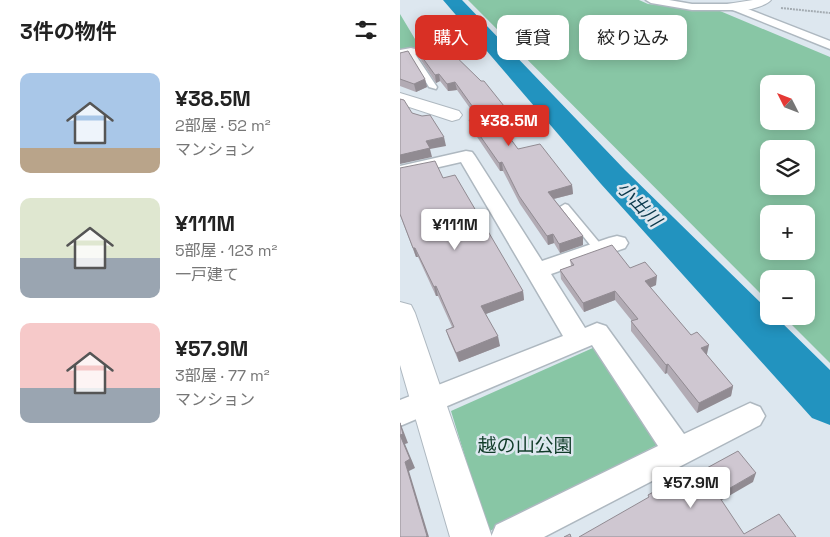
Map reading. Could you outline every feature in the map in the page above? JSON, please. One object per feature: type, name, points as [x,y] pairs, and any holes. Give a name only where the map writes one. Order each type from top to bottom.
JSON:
[{"type":"street","points":[[651,0],[692,7],[731,7],[762,2]]},
{"type":"street","points":[[731,7],[830,45]]},
{"type":"street","points":[[400,98],[452,115]]},
{"type":"street","points":[[400,171],[466,156],[579,340]]},
{"type":"street","points":[[537,271],[608,246]]},
{"type":"street","points":[[400,314],[414,408],[470,537]]},
{"type":"street","points":[[414,408],[598,333],[679,452]]},
{"type":"street","points":[[508,537],[750,416]]},
{"type":"lane","points":[[406,53],[433,87]]},
{"type":"lane","points":[[565,207],[608,246]]},
{"type":"path","points":[[762,2],[797,11],[830,13]]},
{"type":"green space","points":[[468,0],[639,0],[648,4],[720,11],[830,57],[830,363],[792,325],[815,325],[815,270],[760,270],[760,293],[528,60],[569,60],[569,15],[497,15],[497,29],[487,19],[487,15],[483,15]]},
{"type":"green space","points":[[400,14],[415,39],[415,50],[400,53]]},
{"type":"green space","name":"越の山公園","points":[[595,347],[659,444],[488,532],[451,411]]},
{"type":"building","points":[[408,51],[425,79],[414,84],[400,79],[400,53]]},
{"type":"building","points":[[424,60],[459,60],[481,81],[484,81],[508,111],[493,115],[518,149],[540,144],[572,185],[548,192],[583,236],[559,244],[553,234],[547,236],[519,196],[502,162],[499,163],[469,120],[480,117],[455,82],[447,84],[439,74],[435,75]]},
{"type":"building","points":[[400,99],[404,100],[412,113],[422,116],[430,115],[444,137],[426,141],[430,148],[400,155]]},
{"type":"building","points":[[435,161],[443,178],[455,175],[523,291],[481,306],[498,336],[456,353],[446,330],[454,327],[436,286],[434,287],[415,248],[413,248],[400,214],[400,168]]},
{"type":"building","points":[[612,245],[630,268],[645,262],[657,276],[645,281],[691,335],[697,332],[709,345],[701,348],[733,386],[699,403],[631,321],[638,319],[615,291],[583,303],[560,270],[574,265],[570,260]]},
{"type":"building","points":[[400,423],[403,434],[400,435]]},
{"type":"building","points":[[400,435],[410,459],[405,462],[426,537],[400,537]]},
{"type":"building","points":[[738,451],[756,473],[718,495],[744,534],[779,514],[796,537],[579,537],[680,477],[683,481]]},
{"type":"waterway","name":"小出川","points":[[452,0],[613,177],[830,403]]}]
